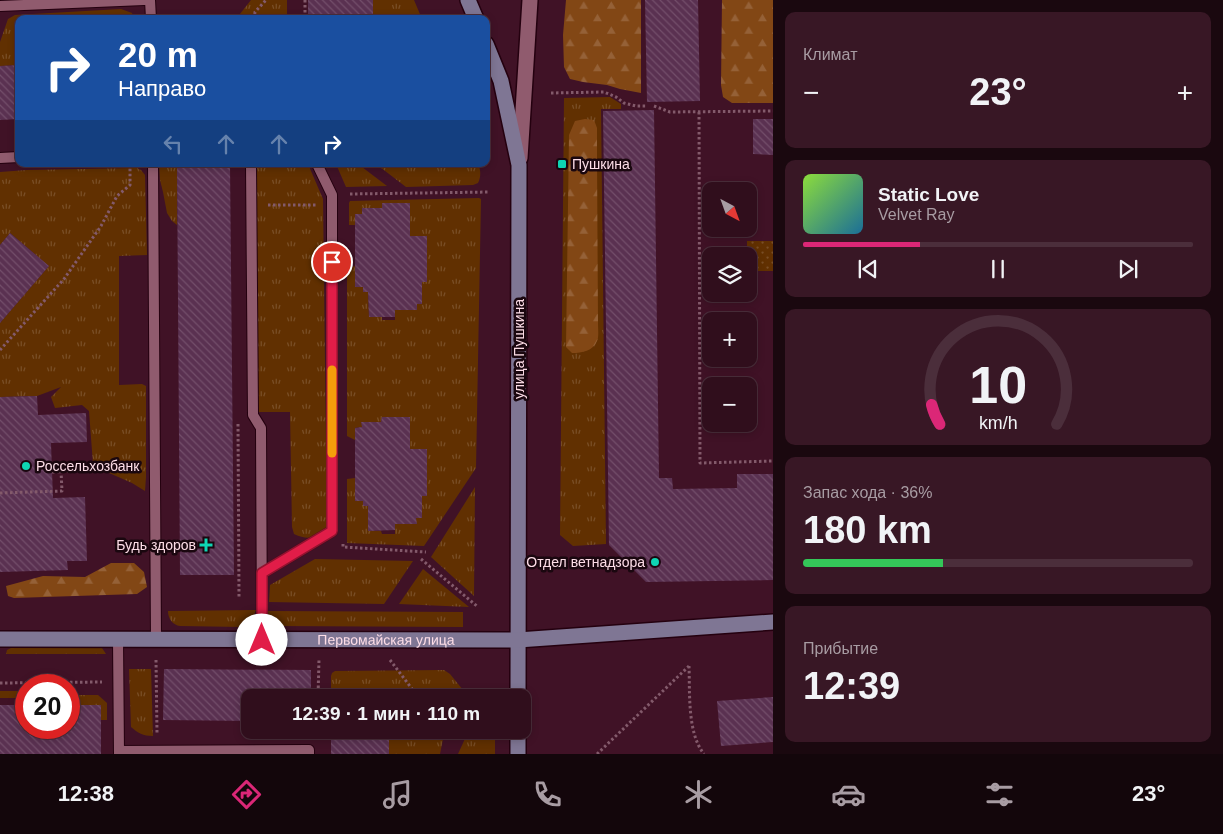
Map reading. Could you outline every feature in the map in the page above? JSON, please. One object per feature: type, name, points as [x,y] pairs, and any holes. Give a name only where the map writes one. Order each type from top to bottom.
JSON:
[{"type":"main road","points":[[468,0],[474,15]]},
{"type":"main road","points":[[490,53],[502,81],[519,165]]},
{"type":"main road","name":"улица Пушкина","points":[[518,689],[519,165]]},
{"type":"main road","name":"Первомайская улица","points":[[0,639],[518,640],[773,622]]},
{"type":"main road","points":[[518,739],[518,754]]},
{"type":"street","name":"улица Пушкина","points":[[519,165],[530,0]]},
{"type":"lane","points":[[0,6],[144,0]]},
{"type":"lane","points":[[150,0],[150,15]]},
{"type":"lane","points":[[0,158],[15,157]]},
{"type":"lane","points":[[154,167],[156,640]]},
{"type":"lane","points":[[251,167],[253,415],[261,428],[262,640]]},
{"type":"lane","points":[[262,573],[332,531],[332,199],[318,167]]},
{"type":"lane","points":[[118,639],[119,753],[310,750],[309,754]]},
{"type":"path","points":[[255,15],[266,0]]},
{"type":"path","points":[[305,0],[305,15]]},
{"type":"path","points":[[551,94],[604,92],[624,103],[647,106]]},
{"type":"path","points":[[654,106],[670,112],[773,110]]},
{"type":"path","points":[[699,112],[700,463],[773,461]]},
{"type":"path","points":[[0,350],[64,279],[101,226],[117,196],[130,185],[130,167]]},
{"type":"path","points":[[251,206],[332,199],[489,192]]},
{"type":"path","points":[[52,472],[76,471]]},
{"type":"path","points":[[0,493],[62,491],[61,472]]},
{"type":"path","points":[[343,538],[343,547],[426,552]]},
{"type":"path","points":[[238,597],[239,549]]},
{"type":"path","points":[[421,559],[478,606]]},
{"type":"path","points":[[156,658],[158,751]]},
{"type":"path","points":[[318,689],[319,658]]},
{"type":"path","points":[[388,658],[412,689]]},
{"type":"path","points":[[597,754],[689,666],[692,721],[695,737],[704,754]]},
{"type":"path","points":[[0,683],[110,682]]},
{"type":"green space","points":[[251,0],[287,0],[287,15],[239,15]]},
{"type":"green space","points":[[373,0],[414,0],[420,15],[384,15],[373,14]]},
{"type":"green space","points":[[566,0],[641,0],[641,93],[570,79],[564,67],[563,35]]},
{"type":"green space","points":[[722,0],[773,0],[773,103],[732,103],[723,97],[721,85]]},
{"type":"green space","points":[[121,9],[133,15],[15,15]]},
{"type":"green space","points":[[15,15],[15,65],[0,66],[0,42],[8,19]]},
{"type":"green space","points":[[610,97],[621,104],[621,109],[601,109],[606,544],[573,546],[560,535],[564,98]]},
{"type":"green space","points":[[594,120],[597,128],[598,339],[590,349],[572,353],[566,347],[569,135],[575,121]]},
{"type":"green space","points":[[159,167],[177,167],[177,225],[167,213]]},
{"type":"green space","points":[[254,167],[309,167],[323,199],[327,528],[325,533],[306,538],[294,534],[292,527],[290,412],[258,412]]},
{"type":"green space","points":[[337,167],[362,167],[387,186],[346,187]]},
{"type":"green space","points":[[380,167],[479,167],[480,169],[478,183],[473,185],[406,187]]},
{"type":"green space","points":[[137,168],[145,175],[147,255],[119,256],[119,385],[142,384],[146,386],[145,491],[93,464],[89,411],[82,405],[55,408],[51,397],[61,387],[37,396],[0,397],[0,323],[49,266],[10,233],[0,245],[0,172]]},
{"type":"green space","points":[[481,199],[476,468],[424,546],[347,543],[347,479],[355,478],[363,506],[368,506],[368,531],[381,531],[382,534],[395,534],[395,524],[416,524],[416,518],[422,518],[422,496],[427,495],[427,450],[410,449],[409,417],[382,417],[381,422],[362,422],[362,427],[355,428],[355,440],[347,436],[347,273],[348,268],[355,266],[363,292],[368,292],[369,317],[395,320],[395,310],[417,310],[417,304],[422,304],[422,282],[427,282],[427,236],[410,236],[410,203],[382,203],[382,208],[362,208],[362,214],[355,214],[355,225],[349,225],[349,203],[350,201]]},
{"type":"green space","points":[[747,241],[773,241],[773,271],[757,271],[757,247],[747,247]]},
{"type":"green space","points":[[475,487],[474,596],[431,557]]},
{"type":"green space","points":[[315,559],[413,561],[384,604],[269,602],[270,585]]},
{"type":"green space","points":[[111,563],[134,563],[144,572],[147,587],[137,594],[14,598],[8,596],[6,586],[43,576],[85,577]]},
{"type":"green space","points":[[423,569],[469,607],[399,604]]},
{"type":"green space","points":[[256,610],[253,618],[243,627],[180,626],[171,621],[168,611]]},
{"type":"green space","points":[[268,611],[463,612],[463,627],[276,626],[270,620]]},
{"type":"green space","points":[[13,647],[99,647],[106,654],[6,654],[7,650]]},
{"type":"green space","points":[[129,669],[151,669],[153,736],[141,734],[131,727]]},
{"type":"green space","points":[[444,670],[450,674],[462,689],[331,689],[331,676],[335,671]]},
{"type":"green space","points":[[0,691],[15,691],[15,698],[0,698]]},
{"type":"green space","points":[[80,695],[98,695],[107,703],[107,720],[101,720],[100,705],[80,705]]},
{"type":"green space","points":[[389,739],[443,739],[440,754],[389,754]]},
{"type":"green space","points":[[465,739],[495,739],[495,754],[458,754]]},
{"type":"building","points":[[308,0],[373,0],[373,15],[308,15]]},
{"type":"building","points":[[645,0],[698,0],[700,101],[647,102]]},
{"type":"building","points":[[15,65],[15,119],[0,120],[0,66]]},
{"type":"building","points":[[654,110],[659,478],[672,478],[673,489],[737,488],[737,474],[773,474],[773,580],[646,582],[609,545],[603,111]]},
{"type":"building","points":[[753,119],[773,119],[773,155],[753,154]]},
{"type":"building","points":[[177,167],[230,167],[234,575],[180,575]]},
{"type":"building","points":[[382,203],[410,203],[410,236],[427,236],[427,282],[422,282],[422,304],[417,304],[417,310],[395,310],[395,317],[369,317],[368,292],[363,292],[363,287],[355,287],[355,214],[362,214],[362,208],[382,208]]},
{"type":"building","points":[[10,233],[49,266],[0,323],[0,245]]},
{"type":"building","points":[[37,396],[38,415],[86,413],[87,442],[51,443],[53,498],[85,497],[87,561],[67,561],[68,570],[0,572],[0,397]]},
{"type":"building","points":[[382,417],[410,417],[410,449],[427,449],[427,496],[422,496],[422,518],[416,518],[417,524],[395,524],[395,530],[368,531],[368,506],[363,506],[363,501],[355,501],[355,428],[362,427],[361,422],[381,422]]},
{"type":"building","points":[[164,669],[311,670],[311,689],[241,689],[241,721],[163,720]]},
{"type":"building","points":[[773,697],[773,742],[721,746],[717,701]]},
{"type":"building","points":[[0,705],[15,705],[15,739],[80,739],[80,705],[101,705],[101,754],[0,754]]},
{"type":"building","points":[[331,739],[389,739],[389,754],[331,754]]},
{"type":"slow traffic","points":[[332,370],[332,453]]},
{"type":"place","name":"Пушкина","points":[[562,164]]},
{"type":"place","name":"Россельхозбанк","points":[[26,466]]},
{"type":"place","name":"Будь здоров","points":[[206,545]]},
{"type":"place","name":"Отдел ветнадзора","points":[[655,562]]},
{"type":"route","points":[[262,640],[262,573],[332,531],[332,262]]}]
